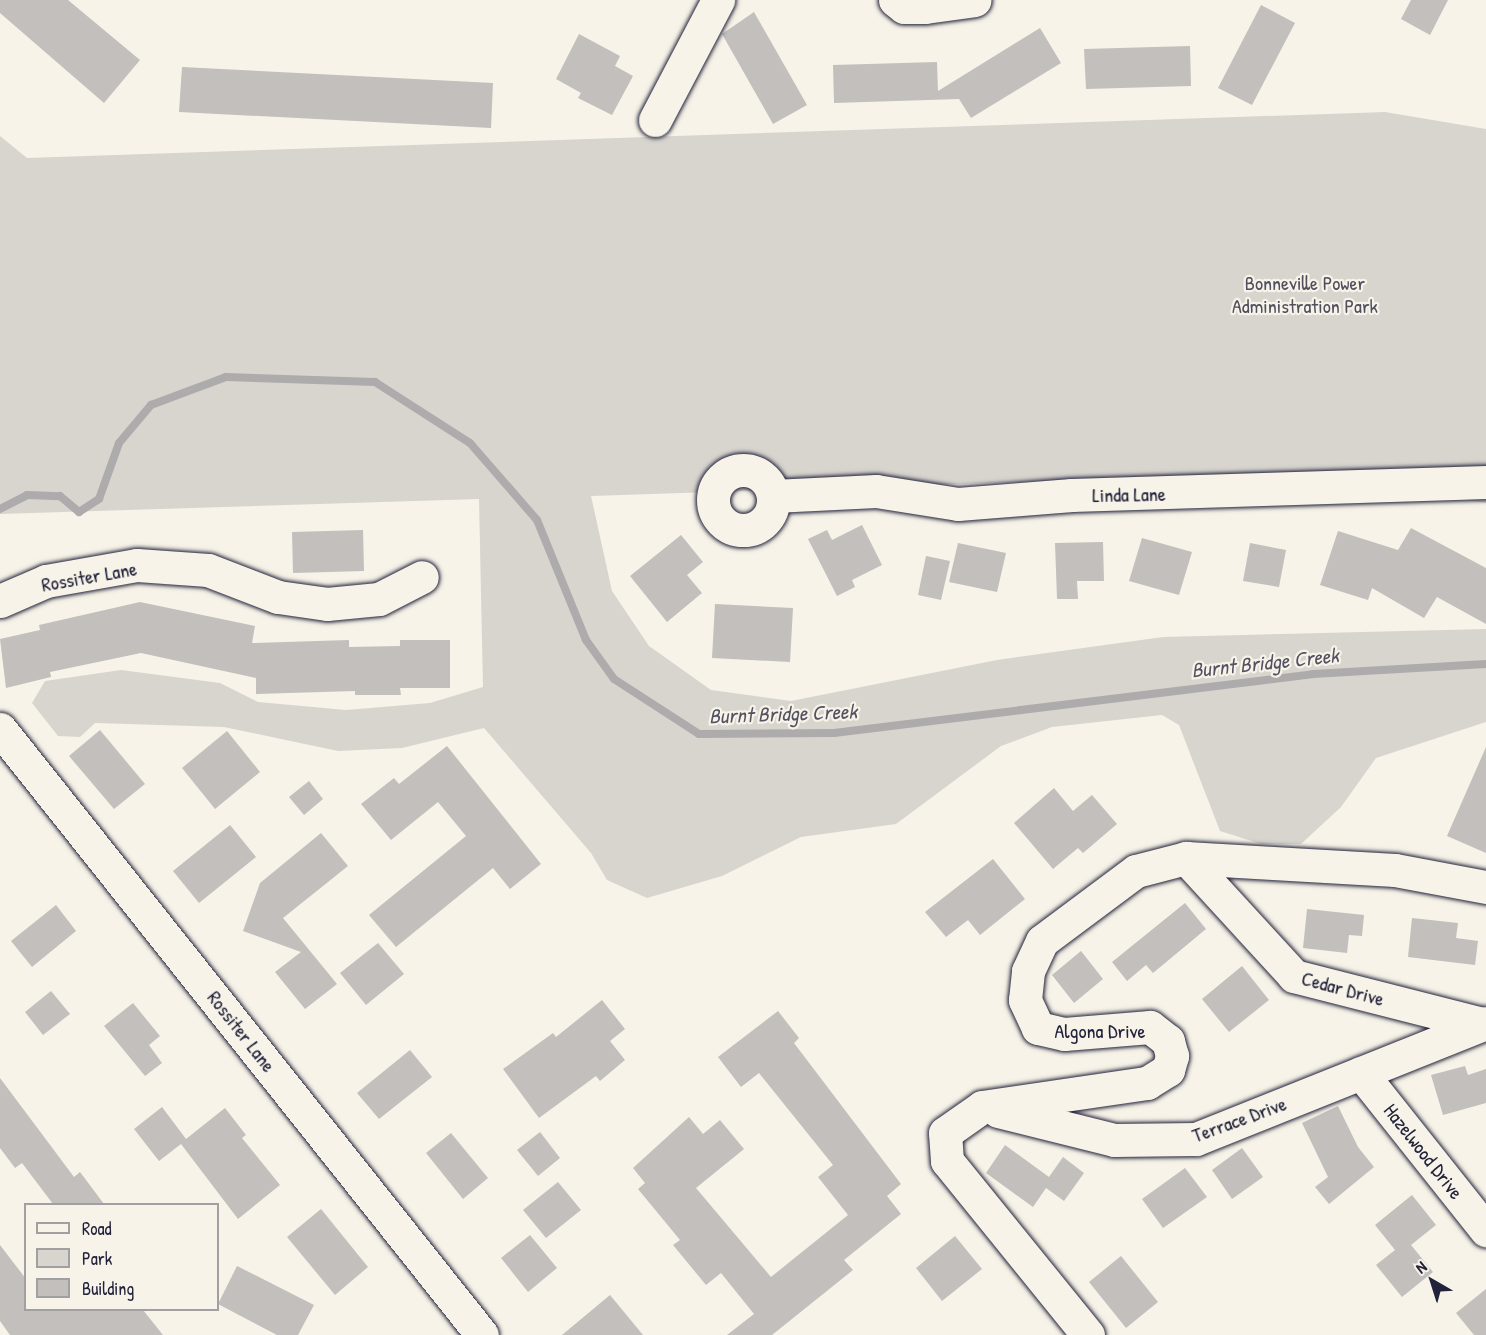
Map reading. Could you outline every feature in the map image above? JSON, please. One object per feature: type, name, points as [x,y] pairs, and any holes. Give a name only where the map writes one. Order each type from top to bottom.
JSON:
[{"type":"street","points":[[655,120],[718,0]]},
{"type":"street","points":[[895,0],[904,6],[925,8],[975,0]]},
{"type":"street","name":"Linda Lane","points":[[773,496],[876,491],[958,504],[1072,495],[1486,482]]},
{"type":"street","name":"Rossiter Lane","points":[[0,601],[46,580],[137,565],[208,570],[278,597],[327,604],[379,599],[422,577]]},
{"type":"street","name":"Rossiter Lane","points":[[0,729],[482,1335]]},
{"type":"street","name":"Cedar Drive","points":[[1197,869],[1294,976],[1484,1024]]},
{"type":"street","name":"Algona Drive","points":[[1088,1335],[946,1161],[945,1133],[982,1107],[1147,1083],[1168,1070],[1172,1056],[1168,1041],[1150,1027],[1064,1034],[1038,1028],[1025,1000],[1028,971],[1042,941],[1136,871],[1395,870],[1486,887]]},
{"type":"street","name":"Terrace Drive","points":[[982,1107],[1114,1140],[1196,1139],[1484,1024]]},
{"type":"street","name":"Hazelwood Drive","points":[[1361,1073],[1486,1230]]},
{"type":"green space","name":"Bonneville Power Administration Park","points":[[1385,112],[1486,129],[1486,503],[1291,473],[591,496],[612,591],[649,646],[711,690],[791,701],[997,660],[1163,637],[1486,629],[1486,722],[1376,758],[1341,807],[1301,844],[1261,844],[1220,831],[1179,725],[1162,715],[1052,727],[1001,746],[896,824],[801,837],[722,876],[647,898],[607,880],[591,853],[484,728],[402,748],[338,751],[224,727],[95,723],[80,737],[58,736],[32,703],[45,681],[121,670],[220,683],[258,702],[346,710],[430,703],[483,687],[479,499],[0,514],[0,136],[27,158]]},
{"type":"building","points":[[0,0],[68,0],[140,60],[104,103],[0,13]]},
{"type":"building","points":[[1411,0],[1448,0],[1430,35],[1401,19]]},
{"type":"building","points":[[1261,5],[1295,23],[1252,105],[1218,88]]},
{"type":"building","points":[[754,12],[807,105],[773,124],[722,34]]},
{"type":"building","points":[[1040,28],[1061,63],[971,118],[959,99],[834,103],[833,65],[937,62],[938,91]]},
{"type":"building","points":[[579,34],[620,56],[615,66],[633,76],[612,115],[578,98],[581,93],[556,79]]},
{"type":"building","points":[[1190,46],[1191,86],[1086,89],[1084,49]]},
{"type":"building","points":[[182,67],[493,83],[491,128],[179,112]]},
{"type":"building","points":[[862,525],[882,565],[852,580],[855,587],[837,596],[808,539],[827,530],[832,540]]},
{"type":"building","points":[[1411,528],[1486,568],[1486,624],[1437,597],[1424,618],[1372,588],[1368,600],[1320,585],[1338,531],[1398,550]]},
{"type":"building","points":[[363,530],[364,571],[293,573],[292,532]]},
{"type":"building","points":[[681,535],[703,562],[687,575],[702,593],[667,622],[630,576]]},
{"type":"building","points":[[1142,538],[1192,552],[1179,595],[1129,581]]},
{"type":"building","points":[[1103,542],[1104,581],[1077,581],[1078,599],[1057,599],[1055,543]]},
{"type":"building","points":[[958,543],[1006,553],[997,592],[949,582]]},
{"type":"building","points":[[1250,543],[1286,550],[1279,587],[1243,581]]},
{"type":"building","points":[[926,556],[950,561],[941,600],[918,595]]},
{"type":"building","points":[[140,602],[255,626],[252,643],[349,640],[349,647],[400,646],[400,640],[450,640],[450,688],[400,688],[401,695],[355,695],[355,691],[256,694],[256,678],[141,653],[50,672],[51,677],[6,688],[0,639],[40,630],[39,625]]},
{"type":"building","points":[[715,604],[793,608],[790,662],[712,658]]},
{"type":"building","points":[[100,730],[145,784],[114,809],[69,756]]},
{"type":"building","points":[[227,731],[260,772],[215,809],[182,768]]},
{"type":"building","points":[[447,746],[541,864],[510,889],[493,868],[396,947],[369,915],[466,836],[438,802],[391,840],[361,804],[394,778],[399,784]]},
{"type":"building","points":[[1486,747],[1486,853],[1447,836]]},
{"type":"building","points":[[309,781],[323,799],[304,815],[289,797]]},
{"type":"building","points":[[1054,788],[1073,811],[1092,795],[1117,824],[1083,853],[1078,848],[1053,869],[1014,823]]},
{"type":"building","points":[[230,825],[256,857],[199,903],[173,871]]},
{"type":"building","points":[[321,833],[348,866],[283,918],[337,984],[305,1009],[275,972],[301,952],[243,931],[260,883]]},
{"type":"building","points":[[993,859],[1025,899],[980,935],[968,920],[946,937],[925,912]]},
{"type":"building","points":[[1185,903],[1206,929],[1153,973],[1146,965],[1127,981],[1112,962]]},
{"type":"building","points":[[56,905],[76,931],[32,967],[11,941]]},
{"type":"building","points":[[1307,909],[1364,915],[1362,936],[1349,935],[1347,953],[1303,948]]},
{"type":"building","points":[[1412,918],[1458,923],[1456,938],[1478,941],[1475,965],[1408,957]]},
{"type":"building","points":[[378,943],[404,974],[366,1005],[340,973]]},
{"type":"building","points":[[1081,951],[1103,979],[1074,1003],[1052,975]]},
{"type":"building","points":[[1242,966],[1269,1000],[1229,1032],[1202,999]]},
{"type":"building","points":[[51,991],[70,1014],[43,1035],[25,1012]]},
{"type":"building","points":[[602,1000],[625,1029],[610,1041],[625,1060],[600,1081],[596,1076],[539,1118],[503,1069],[553,1033],[556,1037]]},
{"type":"building","points":[[133,1003],[160,1036],[149,1045],[162,1063],[145,1076],[104,1026]]},
{"type":"building","points":[[778,1011],[799,1038],[794,1043],[901,1184],[887,1196],[901,1214],[844,1260],[853,1270],[772,1335],[727,1335],[754,1314],[721,1273],[706,1285],[673,1245],[680,1240],[638,1189],[645,1183],[633,1168],[689,1117],[703,1134],[720,1120],[744,1149],[696,1188],[771,1277],[848,1215],[818,1177],[833,1165],[759,1073],[741,1087],[718,1057]]},
{"type":"building","points":[[410,1050],[432,1077],[379,1119],[357,1093]]},
{"type":"building","points":[[1465,1066],[1468,1075],[1486,1069],[1486,1103],[1443,1115],[1431,1075]]},
{"type":"building","points":[[0,1078],[74,1177],[80,1172],[103,1203],[52,1203],[22,1163],[15,1168],[0,1148]]},
{"type":"building","points":[[1338,1106],[1358,1147],[1374,1167],[1329,1204],[1315,1187],[1328,1177],[1302,1123]]},
{"type":"building","points":[[162,1107],[186,1139],[225,1108],[246,1135],[242,1138],[280,1185],[238,1219],[181,1144],[159,1161],[134,1129]]},
{"type":"building","points":[[540,1132],[560,1158],[538,1176],[517,1150]]},
{"type":"building","points":[[451,1133],[488,1178],[463,1199],[426,1153]]},
{"type":"building","points":[[1005,1145],[1049,1177],[1063,1157],[1084,1173],[1064,1201],[1046,1188],[1033,1207],[986,1173]]},
{"type":"building","points":[[1242,1148],[1263,1177],[1232,1199],[1212,1170]]},
{"type":"building","points":[[1185,1168],[1207,1197],[1163,1228],[1142,1199]]},
{"type":"building","points":[[558,1182],[581,1210],[546,1238],[523,1210]]},
{"type":"building","points":[[1412,1195],[1436,1225],[1411,1245],[1433,1272],[1402,1297],[1376,1265],[1395,1250],[1375,1225]]},
{"type":"building","points":[[321,1209],[368,1267],[335,1295],[287,1237]]},
{"type":"building","points":[[530,1235],[557,1268],[528,1292],[501,1258]]},
{"type":"building","points":[[955,1236],[982,1269],[942,1301],[916,1268]]},
{"type":"building","points":[[0,1245],[24,1276],[24,1311],[144,1311],[163,1335],[10,1335],[0,1321]]},
{"type":"building","points":[[1121,1256],[1158,1302],[1126,1328],[1089,1282]]},
{"type":"building","points":[[237,1266],[314,1305],[298,1335],[277,1335],[219,1305]]},
{"type":"building","points":[[1486,1289],[1486,1335],[1474,1335],[1456,1313]]},
{"type":"building","points":[[610,1295],[643,1335],[562,1335]]},
{"type":"waterway","name":"Burnt Bridge Creek","points":[[0,509],[27,495],[60,496],[79,512],[99,499],[119,443],[151,405],[226,377],[375,382],[470,443],[537,520],[586,640],[614,679],[699,734],[834,733],[1313,674],[1486,664]]}]
